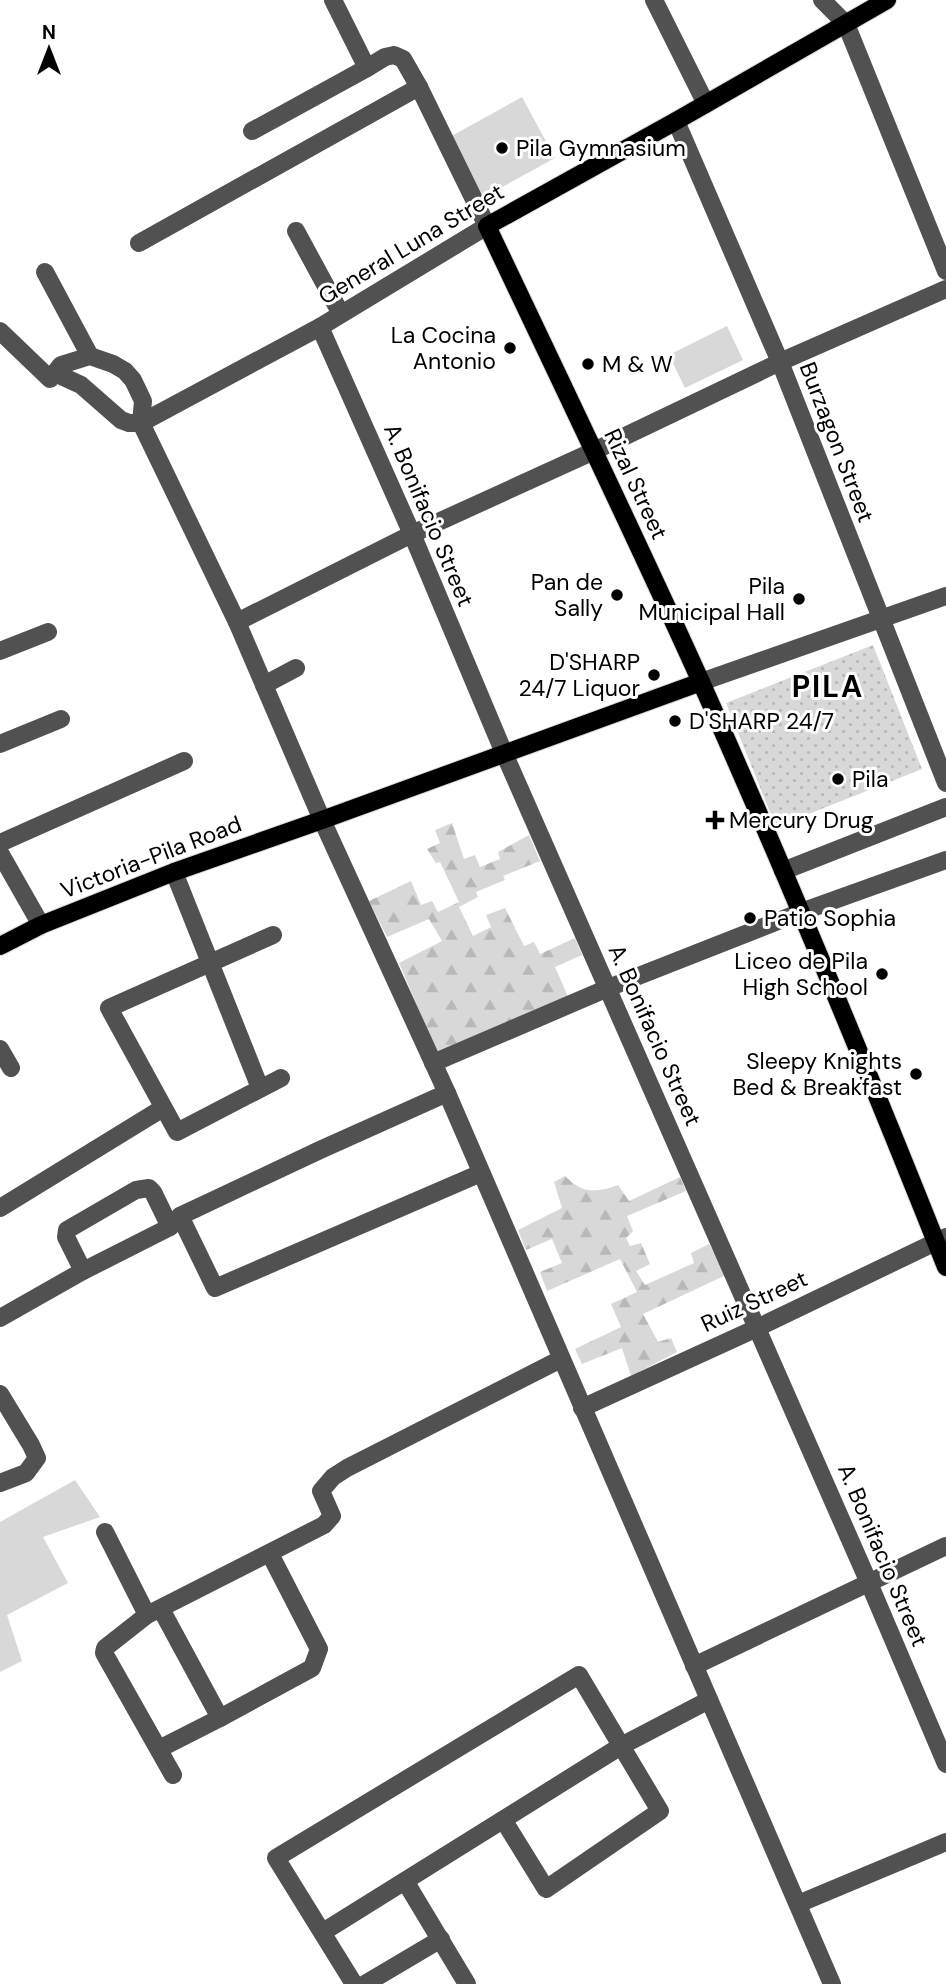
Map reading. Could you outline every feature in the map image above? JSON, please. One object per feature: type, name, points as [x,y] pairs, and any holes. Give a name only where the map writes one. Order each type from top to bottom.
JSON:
[{"type":"main road","name":"General Luna Street","points":[[487,226],[887,0]]},
{"type":"main road","name":"Rizal Street","points":[[487,226],[701,682],[941,1239],[946,1267]]},
{"type":"main road","name":"Victoria-Pila Road","points":[[0,946],[40,925],[174,872],[701,682]]},
{"type":"street","points":[[333,0],[367,68]]},
{"type":"street","points":[[654,0],[706,104]]},
{"type":"street","points":[[822,0],[846,24],[946,271]]},
{"type":"street","points":[[252,131],[385,57],[394,55],[403,59],[419,87],[487,226]]},
{"type":"street","points":[[139,243],[419,87]]},
{"type":"street","name":"Burzagon Street","points":[[676,121],[780,362],[946,783]]},
{"type":"street","name":"General Luna Street","points":[[141,423],[320,327],[487,226]]},
{"type":"street","points":[[296,231],[341,314]]},
{"type":"street","points":[[45,272],[90,356]]},
{"type":"street","points":[[237,622],[412,534],[780,362],[946,289]]},
{"type":"street","name":"A. Bonifacio Street","points":[[320,327],[946,1764]]},
{"type":"street","points":[[0,331],[50,379],[61,365],[90,356],[113,364],[133,380],[143,401],[141,423],[237,622],[322,820],[447,1093],[832,1984]]},
{"type":"street","points":[[55,373],[81,384],[121,420],[141,423]]},
{"type":"street","points":[[701,682],[946,596]]},
{"type":"street","points":[[0,651],[48,632]]},
{"type":"street","points":[[264,685],[296,668]]},
{"type":"street","points":[[0,744],[61,719]]},
{"type":"street","points":[[0,843],[184,761]]},
{"type":"street","points":[[783,871],[946,807]]},
{"type":"street","points":[[0,853],[40,925]]},
{"type":"street","points":[[433,1063],[608,988],[801,912],[946,860]]},
{"type":"street","points":[[174,872],[260,1088]]},
{"type":"street","points":[[273,935],[109,1008],[177,1132],[281,1078]]},
{"type":"street","points":[[0,1049],[11,1068]]},
{"type":"street","points":[[0,1318],[175,1222],[320,1150],[447,1093]]},
{"type":"street","points":[[0,1208],[163,1108]]},
{"type":"street","points":[[83,1272],[66,1237],[67,1230],[136,1191],[149,1188],[153,1192],[175,1222],[215,1288],[481,1173]]},
{"type":"street","name":"Ruiz Street","points":[[582,1408],[757,1328],[941,1239]]},
{"type":"street","points":[[173,1775],[104,1653],[105,1648],[154,1612],[324,1525],[332,1516],[321,1492],[333,1477],[347,1468],[561,1359]]},
{"type":"street","points":[[0,1394],[37,1458],[26,1473],[0,1483]]},
{"type":"street","points":[[105,1532],[220,1718]]},
{"type":"street","points":[[694,1666],[946,1546]]},
{"type":"street","points":[[159,1749],[312,1668],[319,1649],[270,1554]]},
{"type":"street","points":[[354,1984],[276,1858],[579,1675],[660,1811],[546,1889],[504,1821]]},
{"type":"street","points":[[323,1932],[621,1746],[709,1700]]},
{"type":"street","points":[[798,1904],[946,1842]]},
{"type":"street","points":[[405,1881],[467,1984]]},
{"type":"street","points":[[365,1984],[441,1940]]},
{"type":"green space","name":"Pila Gymnasium","points":[[522,97],[555,158],[482,198],[448,138]]},
{"type":"green space","points":[[727,326],[743,360],[685,388],[669,355]]},
{"type":"green space","points":[[873,645],[922,769],[776,827],[726,703]]},
{"type":"green space","points":[[452,823],[464,859],[475,855],[480,867],[500,859],[498,852],[529,835],[540,861],[503,876],[505,880],[476,892],[478,897],[459,907],[473,936],[491,927],[486,915],[505,908],[524,946],[534,942],[540,954],[575,938],[582,955],[555,967],[570,1001],[438,1055],[399,963],[442,941],[429,919],[387,937],[369,901],[411,881],[421,905],[432,901],[438,912],[459,902],[440,862],[436,863],[427,849],[440,843],[435,830]]},
{"type":"green space","points":[[565,1176],[584,1189],[603,1190],[618,1185],[629,1201],[680,1177],[686,1191],[627,1216],[633,1231],[626,1238],[630,1246],[641,1243],[650,1264],[636,1271],[645,1285],[694,1263],[691,1253],[709,1244],[726,1275],[643,1314],[658,1342],[671,1338],[677,1352],[631,1376],[622,1348],[582,1364],[575,1349],[621,1327],[611,1304],[637,1292],[620,1259],[547,1291],[540,1272],[562,1263],[552,1239],[526,1250],[518,1230],[562,1208],[554,1182]]},
{"type":"green space","points":[[75,1480],[100,1517],[43,1537],[68,1583],[7,1615],[22,1661],[0,1672],[0,1522]]},
{"type":"place","name":"Pila Gymnasium","points":[[502,148]]},
{"type":"place","name":"La Cocina Antonio","points":[[510,348]]},
{"type":"place","name":"M & W","points":[[588,364]]},
{"type":"place","name":"Pan de Sally","points":[[617,595]]},
{"type":"place","name":"Pila Municipal Hall","points":[[799,599]]},
{"type":"place","name":"D'SHARP 24/7 Liquor","points":[[654,675]]},
{"type":"place","name":"D'SHARP 24/7","points":[[675,721]]},
{"type":"place","name":"Pila","points":[[838,779]]},
{"type":"place","name":"Mercury Drug","points":[[715,820]]},
{"type":"place","name":"Patio Sophia","points":[[750,918]]},
{"type":"place","name":"Liceo de Pila High School","points":[[882,974]]},
{"type":"place","name":"Sleepy Knights Bed & Breakfast","points":[[916,1074]]},
{"type":"district","name":"PILA","points":[[828,687]]}]
